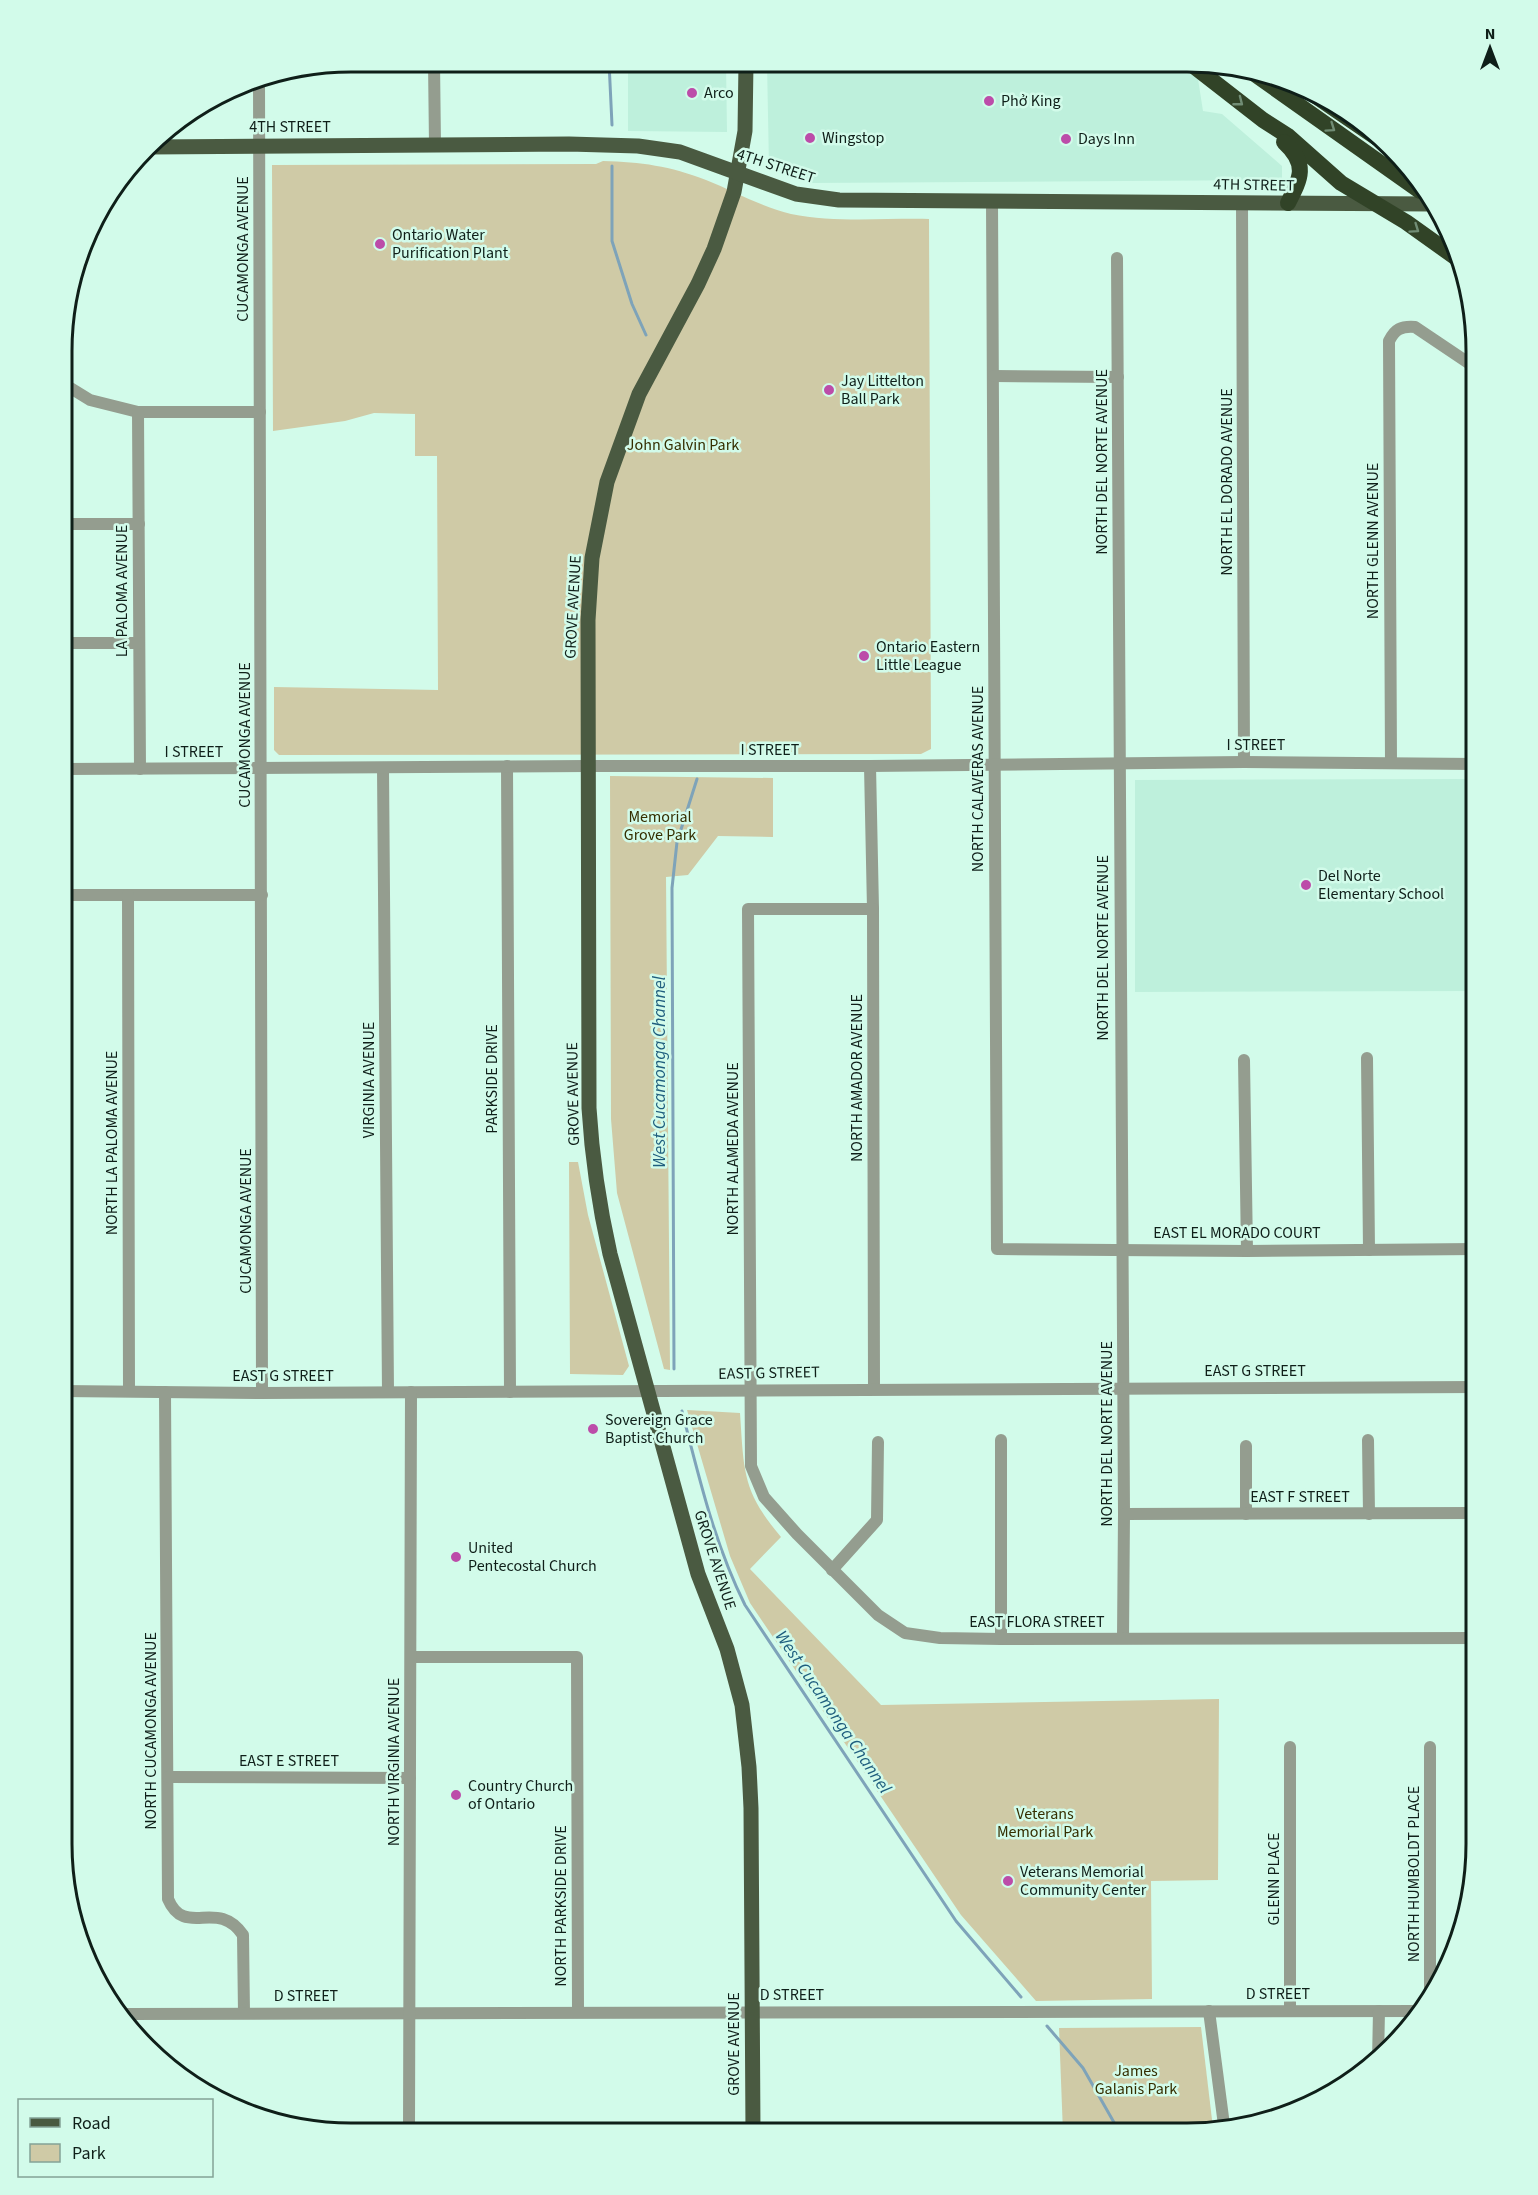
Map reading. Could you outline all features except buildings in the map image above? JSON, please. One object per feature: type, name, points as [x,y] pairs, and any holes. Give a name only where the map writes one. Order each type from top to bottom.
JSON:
[{"type":"highway","points":[[1202,73],[1263,120],[1288,136],[1341,183],[1406,222],[1448,252]]},
{"type":"highway","points":[[1270,84],[1410,184]]},
{"type":"highway","points":[[1263,120],[1291,148],[1300,163],[1300,180],[1288,203]]},
{"type":"main road","name":"GROVE AVENUE","points":[[746,72],[745,131],[734,192],[714,249],[698,284],[639,394],[607,482],[591,568],[588,620],[589,1108],[599,1207],[610,1254],[698,1574],[727,1649],[742,1706],[749,1767],[753,2123]]},
{"type":"main road","name":"4TH STREET","points":[[161,147],[610,145],[680,152],[796,194],[825,199],[1424,204]]},
{"type":"street","points":[[434,72],[435,145]]},
{"type":"street","name":"CUCAMONGA AVENUE","points":[[259,88],[262,1393]]},
{"type":"street","name":"NORTH CALAVERAS AVENUE","points":[[992,201],[997,1249]]},
{"type":"street","name":"NORTH EL DORADO AVENUE","points":[[1242,203],[1244,762]]},
{"type":"street","name":"NORTH DEL NORTE AVENUE","points":[[1118,258],[1124,1389],[1123,1638]]},
{"type":"street","name":"NORTH GLENN AVENUE","points":[[1391,763],[1389,340],[1394,331],[1404,326],[1415,327],[1466,361]]},
{"type":"street","points":[[994,376],[1118,377]]},
{"type":"street","points":[[72,389],[90,400],[138,412],[261,412]]},
{"type":"street","name":"LA PALOMA AVENUE","points":[[138,412],[140,769]]},
{"type":"street","points":[[72,524],[139,524]]},
{"type":"street","points":[[72,643],[139,643]]},
{"type":"street","name":"I STREET","points":[[72,769],[1244,762],[1466,764]]},
{"type":"street","name":"PARKSIDE DRIVE","points":[[507,766],[510,1392]]},
{"type":"street","name":"NORTH AMADOR AVENUE","points":[[870,766],[873,909],[874,1389]]},
{"type":"street","name":"VIRGINIA AVENUE","points":[[383,768],[388,1392]]},
{"type":"street","points":[[72,896],[262,896]]},
{"type":"street","name":"NORTH LA PALOMA AVENUE","points":[[128,896],[129,1390]]},
{"type":"street","name":"NORTH ALAMEDA AVENUE","points":[[751,1390],[748,909],[873,909]]},
{"type":"street","points":[[1367,1058],[1369,1250]]},
{"type":"street","points":[[1244,1060],[1246,1251]]},
{"type":"street","name":"EAST EL MORADO COURT","points":[[997,1249],[1246,1251],[1466,1249]]},
{"type":"street","name":"EAST G STREET","points":[[72,1391],[262,1393],[1466,1387]]},
{"type":"street","name":"EAST FLORA STREET","points":[[751,1390],[752,1466],[764,1497],[832,1570],[878,1615],[905,1633],[940,1638],[1001,1639],[1466,1638]]},
{"type":"street","name":"NORTH CUCAMONGA AVENUE","points":[[165,1392],[168,1899],[172,1909],[182,1918],[224,1918],[237,1925],[243,1935],[244,2013]]},
{"type":"street","name":"NORTH VIRGINIA AVENUE","points":[[409,2123],[411,1392]]},
{"type":"street","points":[[1001,1440],[1001,1639]]},
{"type":"street","points":[[1368,1440],[1369,1514]]},
{"type":"street","points":[[832,1570],[877,1520],[878,1442]]},
{"type":"street","points":[[1246,1446],[1246,1514]]},
{"type":"street","name":"EAST F STREET","points":[[1124,1514],[1466,1513]]},
{"type":"street","name":"NORTH PARKSIDE DRIVE","points":[[411,1657],[577,1657],[578,2012]]},
{"type":"street","name":"GLENN PLACE","points":[[1290,1747],[1290,2011]]},
{"type":"street","name":"NORTH HUMBOLDT PLACE","points":[[1430,1747],[1430,1982]]},
{"type":"street","name":"EAST E STREET","points":[[168,1777],[410,1778]]},
{"type":"street","points":[[1209,2011],[1223,2121]]},
{"type":"street","points":[[1378,2047],[1379,2011]]},
{"type":"street","name":"D STREET","points":[[130,2014],[1410,2011]]},
{"type":"shaded area","points":[[628,72],[726,72],[727,132],[628,131]]},
{"type":"shaded area","points":[[767,72],[1187,72],[1198,79],[1203,111],[1222,114],[1282,166],[1282,180],[809,183],[769,167]]},
{"type":"shaded area","name":"Del Norte Elementary School","points":[[1466,779],[1466,991],[1135,992],[1135,780]]},
{"type":"green space","name":"John Galvin Park","points":[[603,161],[630,162],[680,171],[791,214],[842,219],[929,219],[931,749],[921,754],[279,755],[274,750],[274,687],[438,690],[437,456],[415,456],[415,414],[374,413],[345,421],[273,431],[272,165],[596,164]]},
{"type":"green space","name":"Memorial Grove Park","points":[[610,776],[773,778],[773,837],[718,836],[688,875],[666,877],[670,1370],[664,1369],[617,1193],[611,1119]]},
{"type":"green space","points":[[569,1162],[578,1162],[588,1215],[629,1366],[623,1375],[570,1374]]},
{"type":"green space","name":"Veterans Memorial Park","points":[[687,1410],[740,1413],[747,1480],[759,1506],[781,1537],[750,1569],[881,1705],[1219,1699],[1218,1880],[1151,1881],[1152,1999],[1036,2001],[961,1915],[750,1603],[730,1556]]},
{"type":"green space","name":"James Galanis Park","points":[[1201,2027],[1212,2122],[1063,2123],[1059,2028]]},
{"type":"waterway","points":[[609,72],[612,125]]},
{"type":"waterway","name":"West Cucamonga Channel","points":[[612,166],[612,241],[632,304],[646,335]]},
{"type":"waterway","name":"West Cucamonga Channel","points":[[674,1369],[672,888],[677,842],[697,779]]},
{"type":"waterway","name":"West Cucamonga Channel","points":[[682,1411],[716,1534],[745,1605],[956,1921],[1021,1997]]},
{"type":"waterway","name":"West Cucamonga Channel","points":[[1047,2026],[1083,2068],[1114,2123]]},
{"type":"place","name":"Arco","points":[[692,93]]},
{"type":"place","name":"Phở King","points":[[989,101]]},
{"type":"place","name":"Wingstop","points":[[810,138]]},
{"type":"place","name":"Days Inn","points":[[1066,139]]},
{"type":"place","name":"Ontario Water Purification Plant","points":[[380,244]]},
{"type":"place","name":"Jay Littelton Ball Park","points":[[829,390]]},
{"type":"place","name":"Ontario Eastern Little League","points":[[864,656]]},
{"type":"place","name":"Del Norte Elementary School","points":[[1306,885]]},
{"type":"place","name":"Sovereign Grace Baptist Church","points":[[593,1429]]},
{"type":"place","name":"United Pentecostal Church","points":[[456,1557]]},
{"type":"place","name":"Country Church of Ontario","points":[[456,1795]]},
{"type":"place","name":"Veterans Memorial Community Center","points":[[1008,1881]]}]
